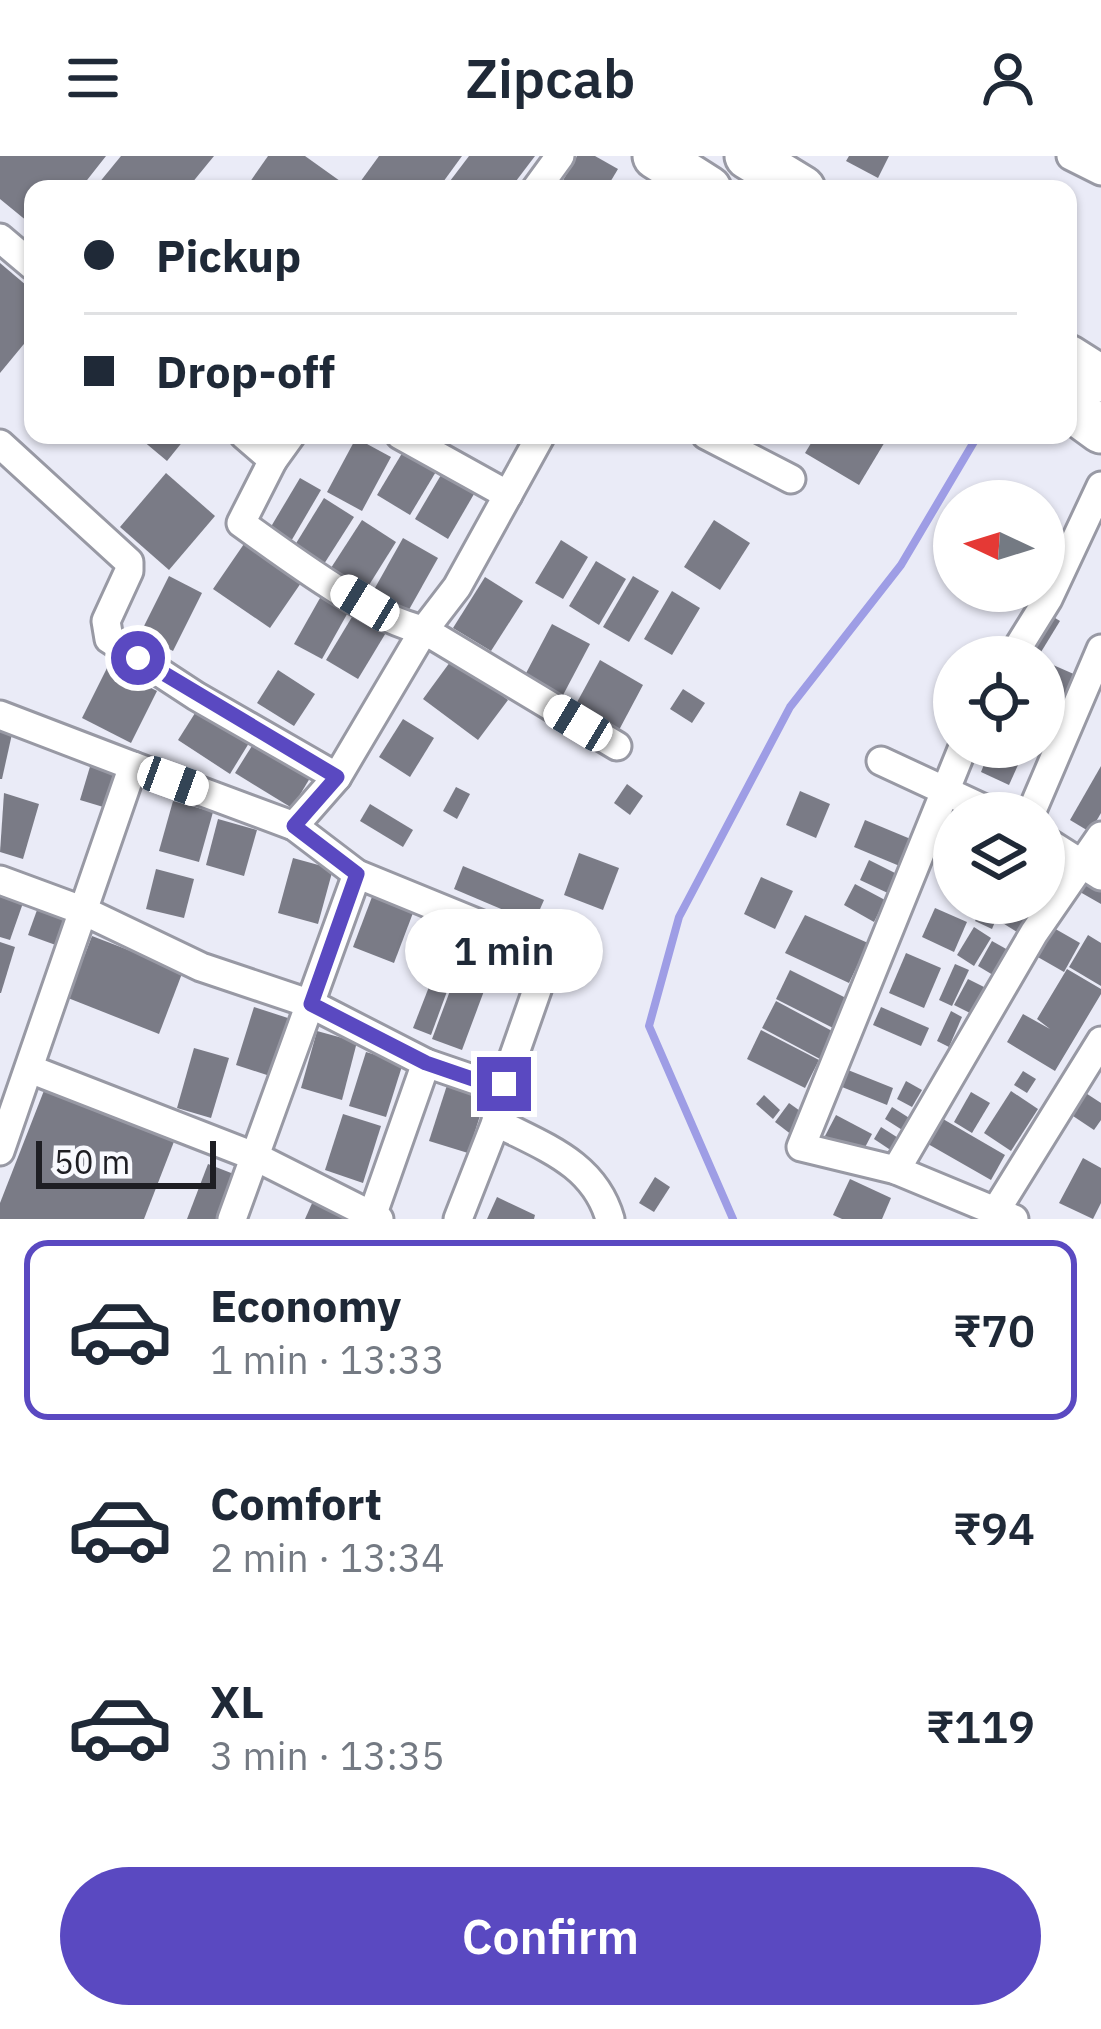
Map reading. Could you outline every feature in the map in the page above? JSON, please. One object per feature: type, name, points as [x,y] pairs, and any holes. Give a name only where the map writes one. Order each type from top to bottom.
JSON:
[{"type":"street","points":[[1071,156],[1101,171]]},
{"type":"street","points":[[0,238],[24,258]]},
{"type":"street","points":[[0,444],[129,562],[130,571],[106,621],[109,639],[196,696],[337,777]]},
{"type":"street","points":[[254,444],[273,460]]},
{"type":"street","points":[[285,444],[241,523],[402,626],[424,630],[617,746]]},
{"type":"street","points":[[416,444],[508,495]]},
{"type":"street","points":[[294,826],[337,777],[424,630],[457,587],[536,444]]},
{"type":"street","points":[[723,444],[791,479]]},
{"type":"street","points":[[1025,636],[1101,486]]},
{"type":"street","points":[[1040,792],[1101,649]]},
{"type":"street","points":[[0,715],[294,826],[357,874],[550,953],[504,1084],[493,1086],[426,1063],[311,1004],[201,967],[84,910],[0,880]]},
{"type":"street","points":[[881,761],[947,792]]},
{"type":"street","points":[[0,1150],[133,766]]},
{"type":"street","points":[[953,768],[801,1147],[896,1170],[1004,1215],[1101,1041]]},
{"type":"street","points":[[896,1170],[1034,933],[1091,870],[1101,836]]},
{"type":"street","points":[[1065,853],[1091,870]]},
{"type":"street","points":[[232,1219],[357,874]]},
{"type":"street","points":[[30,1069],[256,1156],[374,1218],[426,1063]]},
{"type":"street","points":[[458,1219],[496,1122],[493,1086]]},
{"type":"street","points":[[496,1122],[579,1166],[597,1187],[610,1219]]},
{"type":"building","points":[[0,156],[106,156],[87,180],[24,180],[24,219],[0,199]]},
{"type":"building","points":[[121,156],[214,156],[194,180],[101,180]]},
{"type":"building","points":[[268,156],[305,156],[339,180],[251,180]]},
{"type":"building","points":[[379,156],[462,156],[445,180],[362,180]]},
{"type":"building","points":[[469,156],[535,156],[517,180],[451,180]]},
{"type":"building","points":[[577,156],[595,156],[618,169],[611,180],[563,180]]},
{"type":"building","points":[[849,156],[889,156],[878,178],[846,161]]},
{"type":"building","points":[[0,263],[24,283],[24,344],[0,373]]},
{"type":"building","points":[[147,444],[181,444],[167,461]]},
{"type":"building","points":[[353,444],[367,444],[391,457],[362,511],[327,492]]},
{"type":"building","points":[[810,444],[884,444],[859,485],[805,453]]},
{"type":"building","points":[[404,450],[437,470],[410,515],[377,495]]},
{"type":"building","points":[[166,473],[215,516],[169,570],[120,527]]},
{"type":"building","points":[[441,475],[474,494],[448,539],[415,519]]},
{"type":"building","points":[[300,478],[321,490],[290,543],[269,530]]},
{"type":"building","points":[[324,498],[354,517],[324,564],[295,545]]},
{"type":"building","points":[[362,520],[396,542],[364,593],[329,571]]},
{"type":"building","points":[[714,520],[750,543],[720,590],[684,567]]},
{"type":"building","points":[[403,538],[438,558],[406,615],[371,595]]},
{"type":"building","points":[[561,540],[588,557],[563,599],[535,583]]},
{"type":"building","points":[[246,541],[303,580],[270,628],[213,589]]},
{"type":"building","points":[[596,561],[626,579],[599,625],[569,606]]},
{"type":"building","points":[[169,576],[202,593],[173,651],[140,634]]},
{"type":"building","points":[[633,576],[659,591],[629,642],[603,627]]},
{"type":"building","points":[[485,577],[523,601],[491,651],[453,628]]},
{"type":"building","points":[[324,591],[351,607],[322,659],[294,644]]},
{"type":"building","points":[[672,591],[700,608],[672,655],[644,639]]},
{"type":"building","points":[[358,607],[390,626],[358,679],[326,660]]},
{"type":"building","points":[[1047,613],[1060,621],[1051,636],[1033,636]]},
{"type":"building","points":[[552,624],[590,644],[562,697],[524,677]]},
{"type":"building","points":[[453,658],[508,700],[478,740],[423,699]]},
{"type":"building","points":[[600,660],[643,685],[619,730],[575,706]]},
{"type":"building","points":[[108,666],[157,691],[131,743],[82,718]]},
{"type":"building","points":[[278,670],[315,694],[294,726],[257,703]]},
{"type":"building","points":[[1065,670],[1076,675],[1065,694]]},
{"type":"building","points":[[683,689],[705,703],[692,723],[670,709]]},
{"type":"building","points":[[197,710],[249,743],[230,774],[178,740]]},
{"type":"building","points":[[403,719],[434,738],[410,777],[379,757]]},
{"type":"building","points":[[0,731],[12,734],[2,779],[0,779]]},
{"type":"building","points":[[260,733],[316,768],[292,808],[235,773]]},
{"type":"building","points":[[92,760],[121,768],[110,809],[80,800]]},
{"type":"building","points":[[1101,766],[1101,813],[1090,832],[1070,820]]},
{"type":"building","points":[[983,768],[1017,768],[1009,785],[981,772]]},
{"type":"building","points":[[627,784],[643,796],[630,815],[614,803]]},
{"type":"building","points":[[456,787],[470,794],[457,819],[443,811]]},
{"type":"building","points":[[800,791],[830,804],[816,838],[786,825]]},
{"type":"building","points":[[4,793],[39,804],[23,859],[0,852]]},
{"type":"building","points":[[173,801],[213,812],[199,862],[159,851]]},
{"type":"building","points":[[370,804],[413,830],[403,847],[360,821]]},
{"type":"building","points":[[218,819],[257,830],[244,876],[206,865]]},
{"type":"building","points":[[865,820],[913,840],[902,867],[854,847]]},
{"type":"building","points":[[579,853],[619,868],[603,910],[564,895]]},
{"type":"building","points":[[293,858],[333,869],[318,924],[278,913]]},
{"type":"building","points":[[869,860],[901,876],[892,895],[860,880]]},
{"type":"building","points":[[463,866],[544,900],[534,923],[454,889]]},
{"type":"building","points":[[156,869],[194,879],[184,918],[146,909]]},
{"type":"building","points":[[1080,876],[1101,888],[1101,904],[1073,888]]},
{"type":"building","points":[[761,877],[793,891],[775,929],[744,914]]},
{"type":"building","points":[[855,884],[885,900],[874,922],[844,905]]},
{"type":"building","points":[[375,889],[416,905],[394,963],[353,947]]},
{"type":"building","points":[[0,895],[23,903],[10,940],[0,937]]},
{"type":"building","points":[[41,899],[77,912],[64,948],[28,935]]},
{"type":"building","points":[[457,912],[494,926],[477,976],[439,964]]},
{"type":"building","points":[[933,912],[933,924],[966,924],[954,952],[922,937]]},
{"type":"building","points":[[805,915],[868,943],[849,983],[785,953]]},
{"type":"building","points":[[1044,924],[1080,943],[1064,972],[1029,952]]},
{"type":"building","points":[[974,927],[991,938],[974,966],[957,955]]},
{"type":"building","points":[[1088,935],[1101,943],[1101,986],[1069,967]]},
{"type":"building","points":[[92,936],[183,971],[159,1034],[68,998]]},
{"type":"building","points":[[992,941],[1008,950],[993,975],[978,966]]},
{"type":"building","points":[[0,942],[15,947],[1,993],[0,993]]},
{"type":"building","points":[[906,953],[941,968],[924,1008],[889,993]]},
{"type":"building","points":[[955,964],[969,970],[952,1006],[939,1000]]},
{"type":"building","points":[[1067,969],[1101,989],[1101,994],[1055,1071],[1007,1042],[1023,1014],[1050,1029],[1037,1019]]},
{"type":"building","points":[[790,970],[850,1000],[835,1029],[776,999]]},
{"type":"building","points":[[432,979],[449,986],[431,1035],[413,1028]]},
{"type":"building","points":[[968,979],[986,988],[972,1014],[954,1005]]},
{"type":"building","points":[[454,980],[484,991],[462,1050],[432,1039]]},
{"type":"building","points":[[776,1001],[834,1032],[820,1059],[762,1028]]},
{"type":"building","points":[[254,1007],[291,1019],[273,1077],[236,1065]]},
{"type":"building","points":[[881,1007],[929,1028],[921,1046],[873,1025]]},
{"type":"building","points":[[951,1011],[962,1017],[949,1047],[937,1041]]},
{"type":"building","points":[[761,1030],[819,1060],[805,1088],[747,1059]]},
{"type":"building","points":[[317,1031],[357,1042],[342,1100],[301,1088]]},
{"type":"building","points":[[194,1048],[229,1058],[211,1118],[177,1108]]},
{"type":"building","points":[[366,1052],[403,1063],[386,1117],[349,1106]]},
{"type":"building","points":[[848,1070],[893,1088],[887,1105],[842,1087]]},
{"type":"building","points":[[1023,1071],[1036,1079],[1027,1093],[1014,1085]]},
{"type":"building","points":[[449,1079],[488,1091],[468,1153],[429,1141]]},
{"type":"building","points":[[906,1081],[922,1090],[912,1107],[897,1099]]},
{"type":"building","points":[[45,1088],[175,1139],[144,1219],[0,1219],[0,1203]]},
{"type":"building","points":[[1078,1088],[1101,1103],[1101,1120],[1094,1130],[1064,1110]]},
{"type":"building","points":[[1011,1091],[1038,1109],[1011,1151],[984,1133]]},
{"type":"building","points":[[971,1092],[990,1103],[972,1133],[954,1122]]},
{"type":"building","points":[[764,1095],[780,1110],[773,1119],[756,1104]]},
{"type":"building","points":[[789,1103],[807,1116],[792,1135],[775,1122]]},
{"type":"building","points":[[892,1107],[914,1121],[907,1133],[885,1119]]},
{"type":"building","points":[[343,1114],[381,1126],[363,1183],[325,1170]]},
{"type":"building","points":[[836,1115],[872,1134],[861,1155],[825,1136]]},
{"type":"building","points":[[943,1119],[1005,1155],[991,1180],[928,1144]]},
{"type":"building","points":[[881,1127],[903,1141],[895,1153],[874,1139]]},
{"type":"building","points":[[1083,1158],[1101,1168],[1101,1203],[1093,1219],[1059,1203]]},
{"type":"building","points":[[208,1164],[244,1178],[228,1219],[187,1219]]},
{"type":"building","points":[[655,1177],[670,1187],[654,1212],[639,1203]]},
{"type":"building","points":[[850,1179],[891,1198],[882,1219],[833,1215]]},
{"type":"building","points":[[497,1197],[535,1215],[534,1219],[487,1219]]},
{"type":"building","points":[[313,1201],[353,1219],[305,1219]]},
{"type":"waterway","points":[[733,1219],[649,1026],[679,917],[790,707],[901,565],[973,444]]},
{"type":"route","points":[[138,658],[337,777],[294,826],[357,874],[311,1004],[426,1063],[493,1086],[504,1084]]}]
